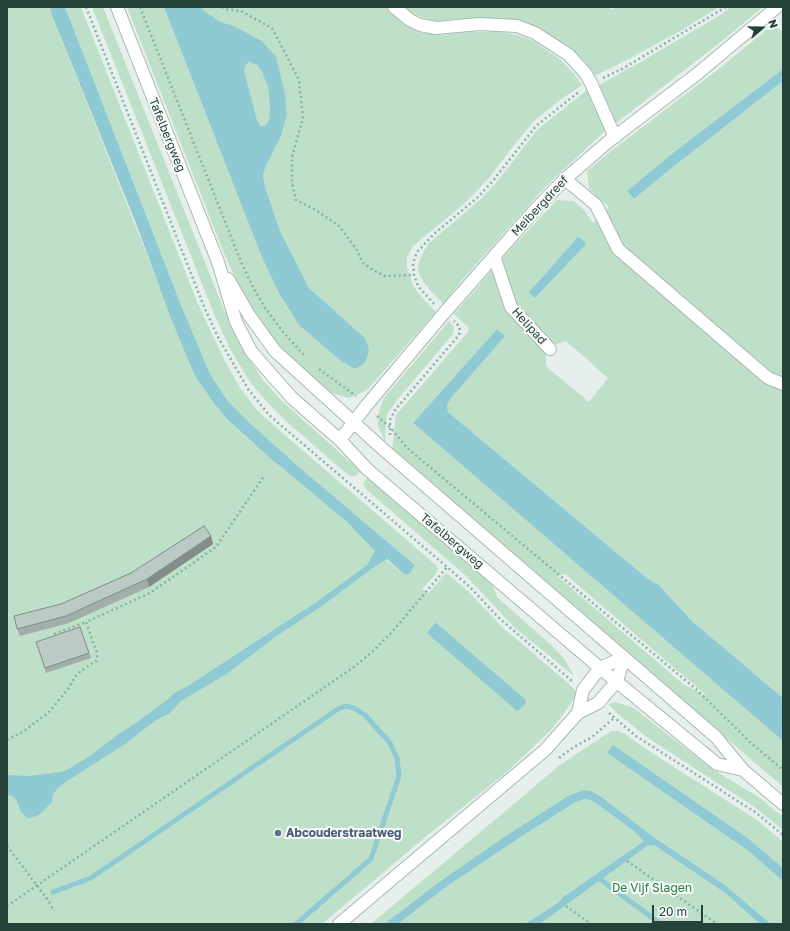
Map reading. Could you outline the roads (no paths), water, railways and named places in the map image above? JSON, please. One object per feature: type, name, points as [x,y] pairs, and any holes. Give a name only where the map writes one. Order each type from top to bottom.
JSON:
[{"type":"street","name":"Tafelbergweg","points":[[117,7],[218,262],[236,322],[251,351],[292,398],[340,440],[367,469],[600,668],[717,764],[743,770]]},
{"type":"street","points":[[394,7],[415,23],[436,28],[479,24],[517,26],[535,33],[568,55],[586,74],[615,137]]},
{"type":"street","name":"Meibergdreef","points":[[340,440],[366,406],[445,312],[534,211],[565,179],[615,137],[778,11]]},
{"type":"street","points":[[565,179],[596,205],[618,249],[768,378],[783,384]]},
{"type":"street","name":"Helipad","points":[[494,256],[511,307],[550,349]]},
{"type":"street","name":"Tafelbergweg","points":[[218,262],[249,315],[275,351],[354,423],[716,737],[743,770],[783,804]]},
{"type":"street","points":[[578,713],[582,690],[600,668],[624,657]]},
{"type":"street","points":[[339,924],[545,750],[578,713],[598,703],[617,681],[624,657]]},
{"type":"water","points":[[50,7],[65,7],[181,305],[210,374],[227,400],[252,425],[300,468],[415,565],[409,574],[405,575],[387,559],[374,567],[322,606],[275,637],[228,673],[181,701],[169,714],[156,720],[125,744],[64,783],[53,794],[52,802],[40,814],[27,818],[20,810],[17,801],[12,796],[7,795],[7,775],[27,776],[65,771],[90,756],[167,700],[174,693],[188,686],[318,601],[367,565],[375,551],[347,522],[273,461],[227,419],[195,376],[172,321],[137,226]]},
{"type":"water","points":[[164,7],[201,7],[204,11],[221,22],[234,26],[262,41],[276,57],[285,94],[287,115],[280,138],[263,175],[265,187],[280,231],[309,288],[365,338],[369,349],[367,358],[363,364],[355,369],[342,362],[299,325],[279,293],[261,255]],"holes":[[[249,62],[257,65],[262,72],[268,87],[270,108],[269,120],[266,125],[261,126],[257,120],[244,70]]]},
{"type":"water","points":[[783,69],[783,81],[634,199],[627,191],[669,156]]},
{"type":"water","points":[[578,237],[586,244],[535,298],[529,292]]},
{"type":"water","points":[[497,329],[505,336],[452,397],[447,405],[448,412],[648,579],[659,585],[693,622],[783,698],[783,741],[413,423]]},
{"type":"water","points":[[436,623],[526,700],[525,704],[517,711],[427,633]]},
{"type":"water","points":[[613,745],[749,839],[783,868],[783,881],[747,850],[607,753]]},
{"type":"water","points":[[584,790],[591,791],[600,796],[652,836],[725,885],[771,924],[760,924],[725,893],[654,845],[647,846],[540,924],[525,924],[559,902],[563,897],[644,841],[635,832],[600,806],[591,800],[584,799],[574,803],[446,887],[398,924],[384,924],[442,880],[506,836],[570,795]]},
{"type":"waterway","points":[[53,892],[91,878],[338,709],[346,706],[354,708],[365,715],[390,743],[397,758],[399,776],[371,859],[296,924]]},
{"type":"waterway","points":[[601,880],[661,924]]},
{"type":"place","name":"Abcouderstraatweg","points":[[278,833]]},
{"type":"park label","name":"De Vijf Slagen","points":[[652,888]]}]
